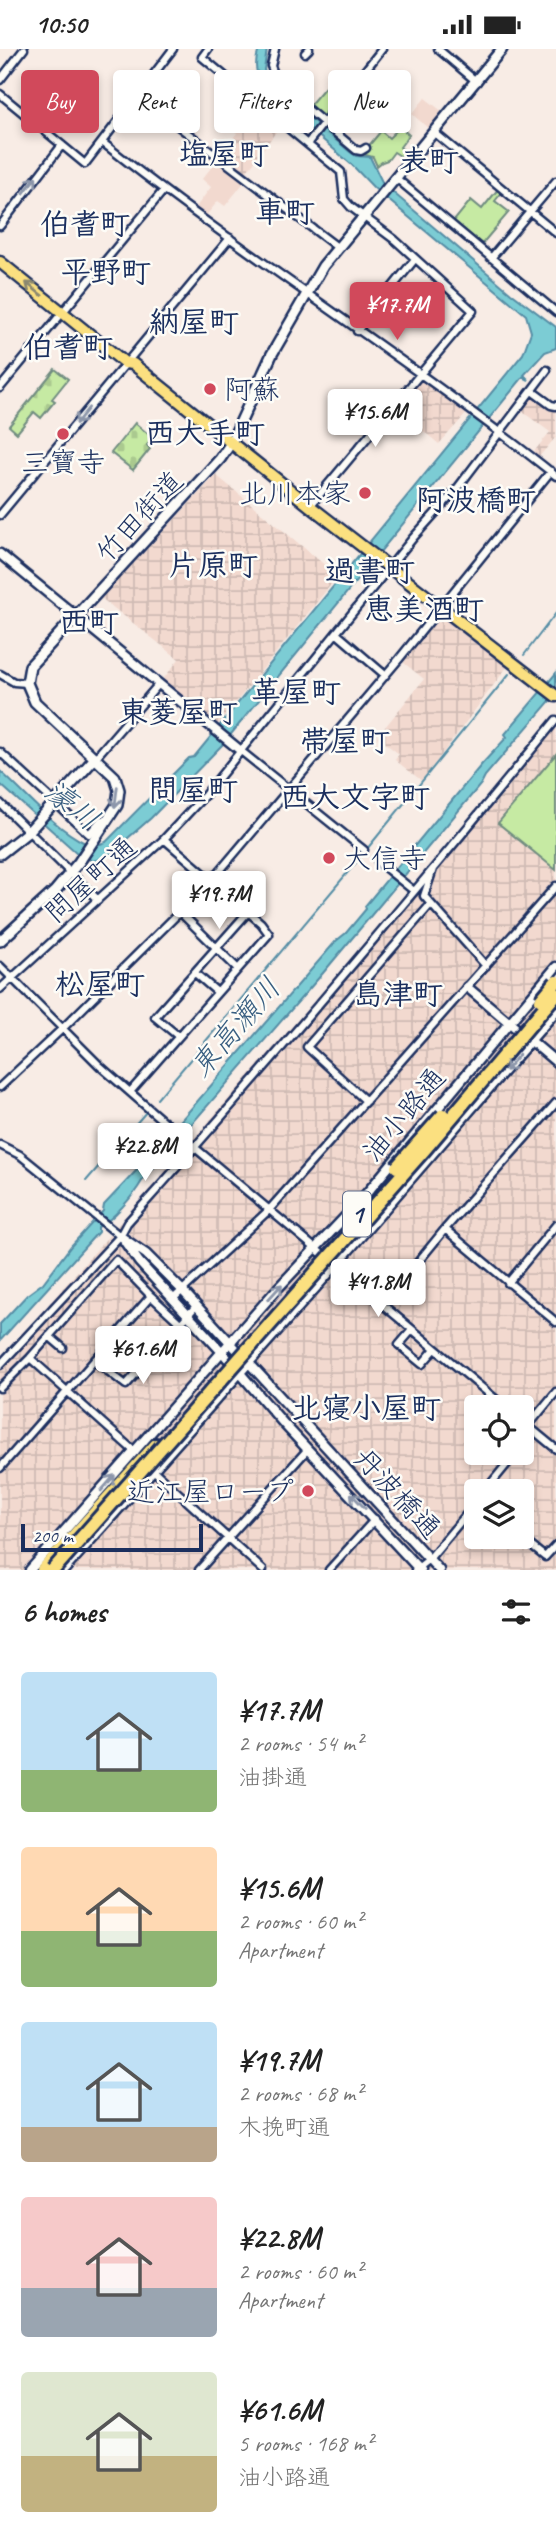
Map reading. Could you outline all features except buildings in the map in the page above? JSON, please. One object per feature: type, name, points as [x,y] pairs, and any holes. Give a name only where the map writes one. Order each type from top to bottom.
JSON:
[{"type":"highway","name":"1","points":[[43,1570],[314,1263],[556,982]]},
{"type":"highway","name":"1","points":[[53,1570],[424,1150],[556,994]]},
{"type":"main road","name":"竹田街道","points":[[27,683],[30,666],[199,485],[231,443],[266,366],[321,269],[502,49]]},
{"type":"main road","points":[[0,262],[125,363],[133,364],[310,506],[556,696]]},
{"type":"main road","points":[[0,941],[71,874],[117,805],[119,790],[115,777],[96,757],[35,702],[27,683]]},
{"type":"main road","points":[[0,854],[37,823],[96,757]]},
{"type":"street","points":[[0,80],[24,49]]},
{"type":"street","points":[[0,94],[85,164],[173,49]]},
{"type":"street","points":[[208,49],[202,57],[341,172],[344,199],[395,240],[473,311],[310,506]]},
{"type":"street","points":[[275,49],[271,66],[276,82],[356,150],[366,148]]},
{"type":"street","points":[[307,144],[382,49]]},
{"type":"street","points":[[438,49],[477,82]]},
{"type":"street","points":[[492,64],[494,49]]},
{"type":"street","points":[[187,133],[337,247]]},
{"type":"street","points":[[435,133],[556,233]]},
{"type":"street","points":[[0,1087],[211,881],[553,473],[472,410],[163,191],[102,142]]},
{"type":"street","points":[[0,226],[62,145]]},
{"type":"street","points":[[395,180],[556,312]]},
{"type":"street","points":[[491,258],[556,181]]},
{"type":"street","points":[[0,388],[163,191]]},
{"type":"street","points":[[0,515],[230,238]]},
{"type":"street","points":[[357,331],[415,260]]},
{"type":"street","name":"問屋町通","points":[[0,989],[164,839],[241,751],[389,567],[456,490],[548,370]]},
{"type":"street","points":[[532,391],[551,405],[556,405]]},
{"type":"street","points":[[0,554],[213,730],[364,850]]},
{"type":"street","points":[[336,633],[385,675]]},
{"type":"street","points":[[0,674],[14,682],[27,683]]},
{"type":"street","points":[[96,757],[158,685]]},
{"type":"street","points":[[0,1365],[194,1147],[556,720]]},
{"type":"street","points":[[0,752],[89,834],[100,821],[107,820]]},
{"type":"street","points":[[0,803],[98,900]]},
{"type":"street","points":[[130,1092],[269,934],[261,923],[164,839]]},
{"type":"street","points":[[380,863],[412,890]]},
{"type":"street","points":[[434,867],[424,896],[429,905],[486,966]]},
{"type":"street","points":[[173,1299],[269,1210],[556,886]]},
{"type":"street","points":[[366,1101],[307,1047],[429,905]]},
{"type":"street","points":[[178,1036],[155,1017],[248,912]]},
{"type":"street","points":[[181,913],[238,969]]},
{"type":"street","points":[[0,966],[100,1066],[491,1395]]},
{"type":"street","name":"油小路通","points":[[30,1570],[230,1343],[361,1200],[556,967]]},
{"type":"street","points":[[195,973],[217,992]]},
{"type":"street","points":[[467,987],[556,1062]]},
{"type":"street","name":"油小路通","points":[[64,1570],[336,1265],[556,1011]]},
{"type":"street","points":[[383,1305],[445,1229],[556,1103]]},
{"type":"street","name":"丹波橋通","points":[[0,1145],[20,1155],[118,1235],[146,1254],[439,1570]]},
{"type":"street","points":[[508,1283],[556,1225]]},
{"type":"street","points":[[445,1229],[556,1322]]},
{"type":"street","name":"丹波橋通","points":[[118,1235],[139,1262],[375,1519],[417,1569]]},
{"type":"street","points":[[0,1388],[116,1260],[180,1323]]},
{"type":"street","points":[[0,1468],[152,1296]]},
{"type":"street","points":[[95,1361],[126,1385],[196,1306]]},
{"type":"street","points":[[412,1330],[400,1345],[422,1364],[435,1349]]},
{"type":"street","points":[[49,1336],[63,1348]]},
{"type":"street","points":[[30,1358],[135,1452]]},
{"type":"street","points":[[534,1418],[556,1392]]},
{"type":"street","points":[[534,1432],[556,1449]]},
{"type":"street","points":[[199,1570],[317,1439]]},
{"type":"street","points":[[495,1479],[506,1465]]},
{"type":"street","points":[[153,1470],[263,1570]]},
{"type":"street","points":[[329,1570],[384,1511]]},
{"type":"street","points":[[417,1569],[429,1559],[464,1517]]},
{"type":"street","points":[[534,1548],[545,1557],[556,1545]]},
{"type":"shaded area","points":[[425,98],[443,112],[429,129],[412,114]]},
{"type":"shaded area","points":[[237,133],[275,133],[245,174],[220,154]]},
{"type":"shaded area","points":[[219,158],[246,180],[225,206],[218,201],[204,218],[194,210],[211,187],[202,179]]},
{"type":"shaded area","points":[[421,379],[467,413],[439,444],[396,409]]},
{"type":"shaded area","points":[[533,394],[556,411],[556,437],[538,458],[532,454],[550,432],[520,410]]},
{"type":"shaded area","points":[[216,475],[338,576],[216,727],[161,682],[179,659],[101,598]]},
{"type":"shaded area","points":[[438,614],[507,667],[422,781],[395,760],[399,754],[377,737],[424,679],[399,659]]},
{"type":"shaded area","points":[[556,725],[556,1570],[0,1570],[0,1360]]},
{"type":"green space","points":[[325,87],[328,89],[326,116],[321,118],[314,112],[314,100]]},
{"type":"green space","points":[[379,133],[389,138],[394,133],[409,135],[400,147],[409,155],[405,159],[394,152],[388,160],[377,166],[373,157],[362,154]]},
{"type":"green space","points":[[499,188],[503,191],[495,201],[509,212],[481,245],[453,222],[471,200],[482,209]]},
{"type":"green space","points":[[55,369],[68,379],[52,399],[55,401],[41,418],[34,412],[17,433],[9,426]]},
{"type":"green space","points":[[135,423],[153,438],[147,445],[150,449],[133,470],[111,453]]},
{"type":"green space","points":[[556,754],[556,870],[498,823]]},
{"type":"water","points":[[259,49],[267,49],[264,70],[257,70]]},
{"type":"water","points":[[314,121],[356,156],[370,157],[383,184],[511,293],[556,327],[556,348],[545,352],[524,375],[529,380],[523,377],[223,744],[151,818],[105,858],[93,861],[78,854],[0,784],[0,771],[73,836],[90,845],[106,842],[189,758],[194,757],[523,354],[531,332],[526,315],[374,188],[314,132]]},
{"type":"water","points":[[556,673],[556,694],[323,973],[128,1200],[109,1220],[98,1227],[98,1232],[0,1341],[0,1324],[27,1295],[43,1283],[71,1246],[103,1211],[104,1205],[151,1155],[336,941],[346,933],[366,909],[365,906],[507,737],[505,734]]},
{"type":"waterway","points":[[524,655],[556,613]]},
{"type":"waterway","points":[[367,849],[509,674]]},
{"type":"waterway","name":"東高瀬川","points":[[157,1099],[364,853]]},
{"type":"waterway","points":[[86,1181],[147,1111]]},
{"type":"place","name":"阿蘇","points":[[210,389]]},
{"type":"place","name":"三寶寺","points":[[63,434]]},
{"type":"place","name":"北川本家","points":[[365,493]]},
{"type":"place","name":"大信寺","points":[[329,858]]},
{"type":"place","name":"近江屋ロープ","points":[[308,1491]]},
{"type":"district","name":"塩屋町","points":[[224,154]]},
{"type":"district","name":"表町","points":[[429,161]]},
{"type":"district","name":"車町","points":[[285,212]]},
{"type":"district","name":"伯耆町","points":[[85,224]]},
{"type":"district","name":"平野町","points":[[106,272]]},
{"type":"district","name":"納屋町","points":[[194,322]]},
{"type":"district","name":"伯耆町","points":[[68,347]]},
{"type":"district","name":"西大手町","points":[[205,433]]},
{"type":"district","name":"阿波橋町","points":[[476,500]]},
{"type":"district","name":"片原町","points":[[213,565]]},
{"type":"district","name":"過書町","points":[[370,571]]},
{"type":"district","name":"恵美酒町","points":[[424,609]]},
{"type":"district","name":"西町","points":[[89,622]]},
{"type":"district","name":"革屋町","points":[[296,692]]},
{"type":"district","name":"東菱屋町","points":[[178,712]]},
{"type":"district","name":"帯屋町","points":[[345,741]]},
{"type":"district","name":"問屋町","points":[[193,790]]},
{"type":"district","name":"西大文字町","points":[[355,797]]},
{"type":"district","name":"松屋町","points":[[100,984]]},
{"type":"district","name":"島津町","points":[[398,994]]},
{"type":"district","name":"北寝小屋町","points":[[366,1408]]},
{"type":"water label","name":"濠川","points":[[72,805]]}]
